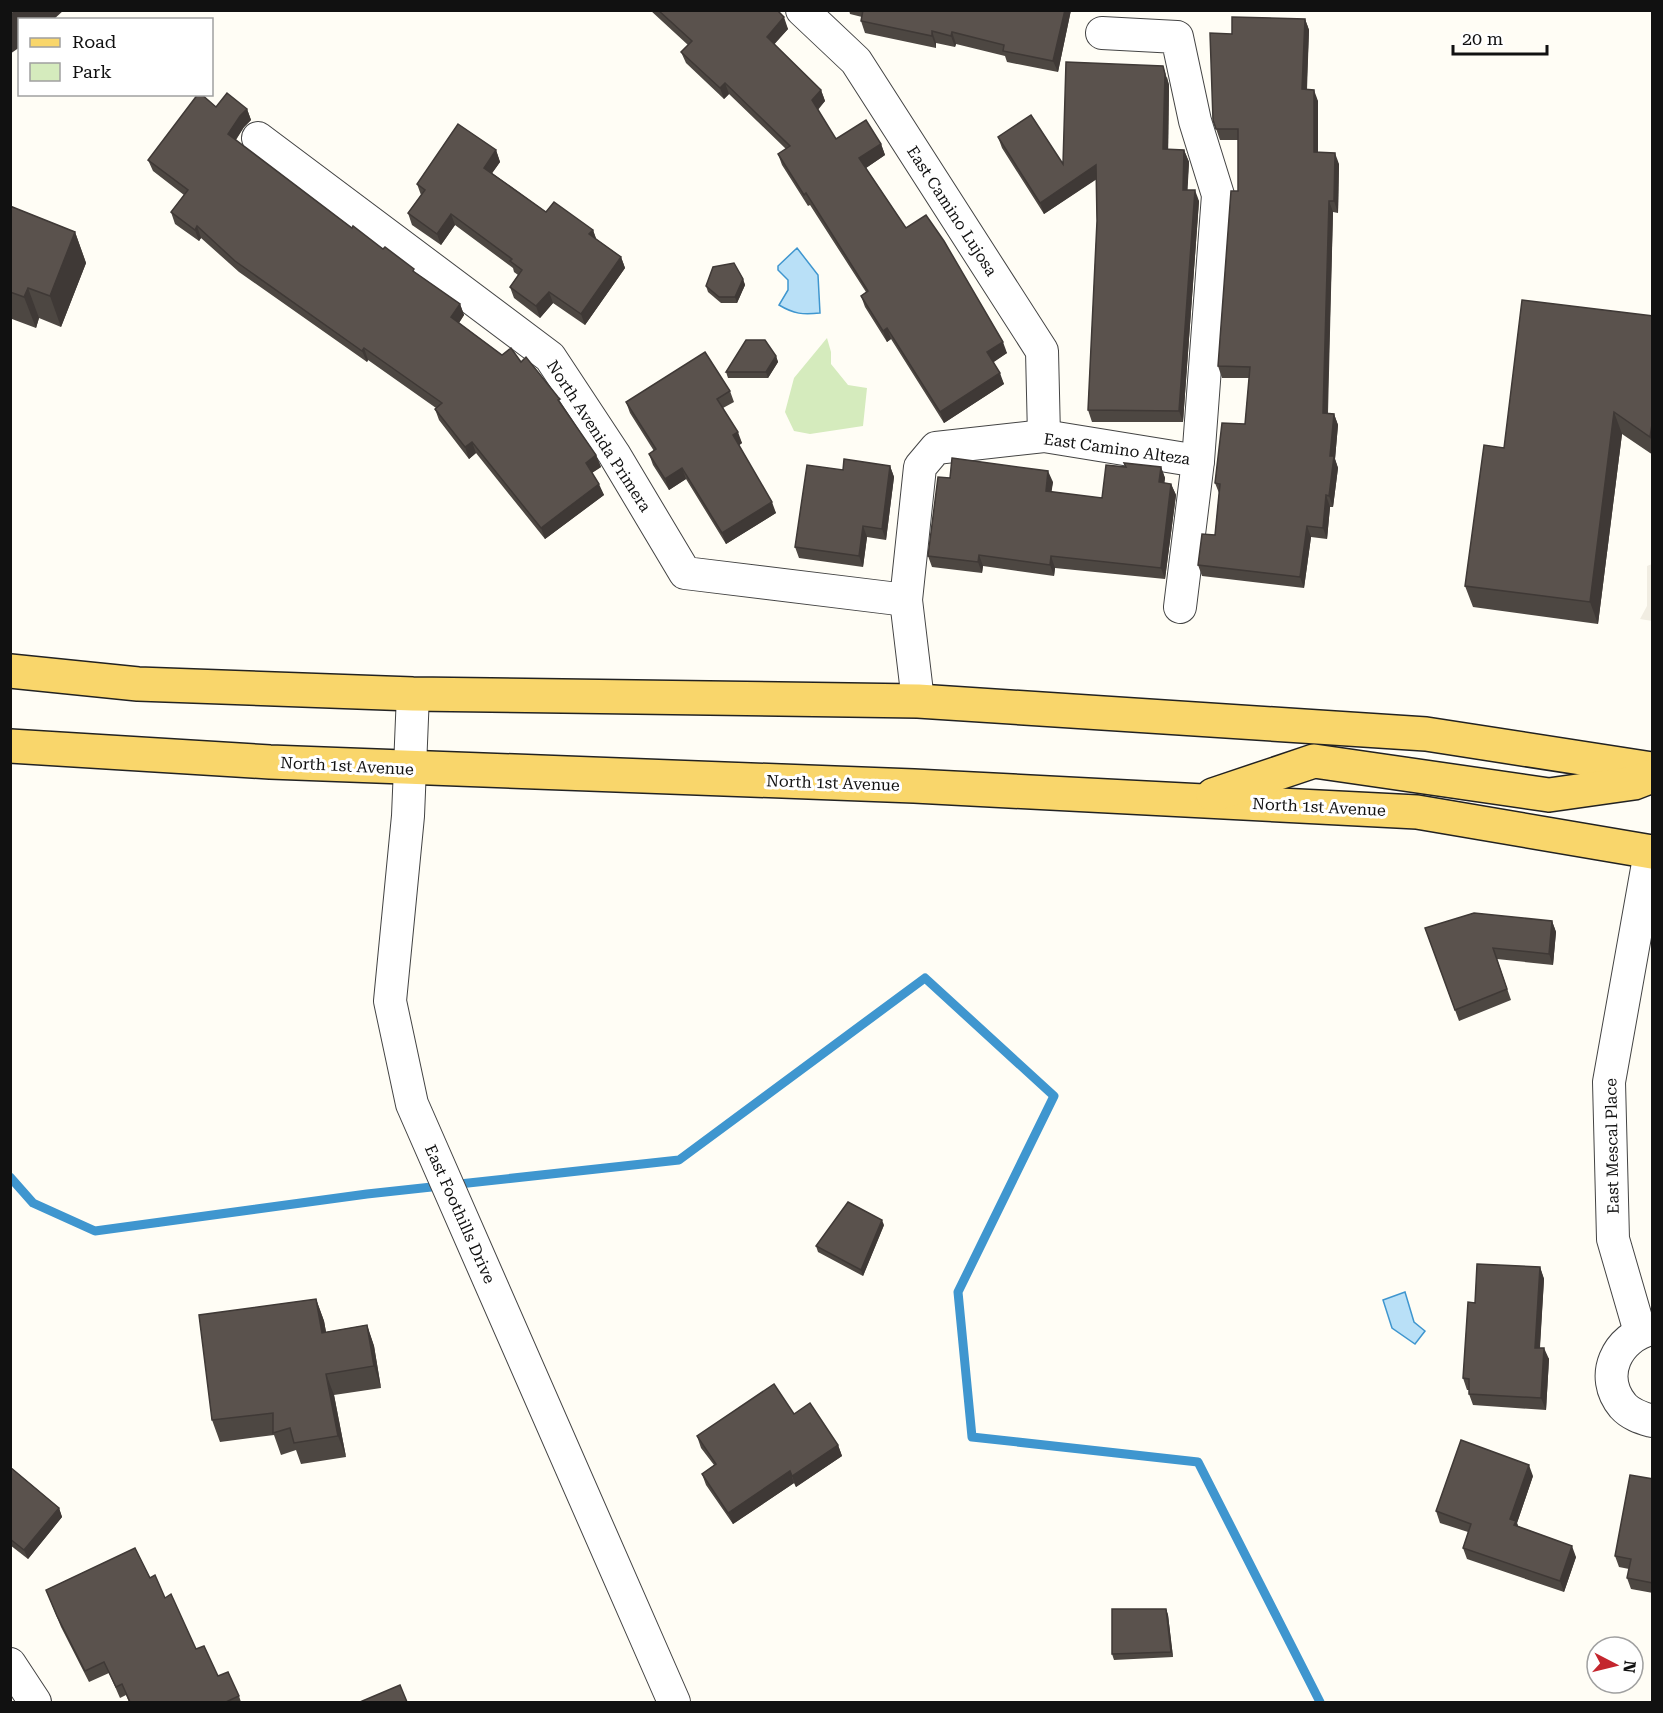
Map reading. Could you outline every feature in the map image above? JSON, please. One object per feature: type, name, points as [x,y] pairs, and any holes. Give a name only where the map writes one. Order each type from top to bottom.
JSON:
[{"type":"main road","points":[[10,671],[138,684],[413,694],[918,701],[1426,734],[1653,769]]},
{"type":"main road","name":"North 1st Avenue","points":[[10,746],[410,769],[914,786],[1417,812],[1651,852]]},
{"type":"main road","points":[[1194,801],[1314,761],[1549,795],[1634,783],[1653,776]]},
{"type":"street","name":"East Camino Lujosa","points":[[802,10],[856,61],[1042,351],[1044,436]]},
{"type":"street","name":"East Camino Alteza","points":[[1102,33],[1177,37],[1195,121],[1218,195],[1198,461],[1180,607]]},
{"type":"street","name":"North Avenida Primera","points":[[258,138],[550,357],[614,454],[685,573],[906,600]]},
{"type":"street","name":"East Camino Alteza","points":[[918,701],[906,600],[920,467],[936,448],[1044,436],[1198,461]]},
{"type":"street","name":"East Foothills Drive","points":[[413,694],[408,816],[390,1001],[412,1104],[675,1702]]},
{"type":"street","name":"East Mescal Place","points":[[1651,852],[1610,1082],[1613,1239],[1646,1331],[1626,1342],[1615,1356],[1612,1373],[1614,1391],[1623,1406],[1638,1417],[1653,1421]]},
{"type":"street","points":[[10,1664],[36,1702]]},
{"type":"green space","points":[[827,338],[831,352],[831,364],[848,385],[867,388],[863,426],[810,434],[794,431],[785,412],[794,378]]},
{"type":"shaded area","points":[[1652,564],[1652,621],[1640,619],[1647,606],[1647,566]]},
{"type":"water","points":[[797,248],[818,275],[820,313],[799,313],[779,305],[788,290],[788,280],[778,270],[778,266]]},
{"type":"water","points":[[1405,1292],[1414,1322],[1425,1331],[1415,1344],[1392,1328],[1383,1300]]},
{"type":"building","points":[[658,10],[777,10],[784,17],[767,37],[821,90],[812,100],[836,139],[866,120],[881,144],[859,158],[906,228],[926,215],[944,241],[1003,342],[987,352],[1000,373],[940,412],[887,328],[883,331],[861,296],[868,291],[806,193],[804,195],[778,154],[790,146],[725,83],[720,88],[681,52],[692,41]]},
{"type":"building","points":[[863,10],[1065,10],[1053,61],[1003,51],[1004,45],[952,32],[951,36],[932,31],[932,36],[861,21]]},
{"type":"building","points":[[1232,17],[1305,19],[1302,89],[1314,90],[1314,152],[1335,153],[1334,201],[1329,201],[1323,413],[1334,414],[1330,456],[1334,456],[1329,496],[1326,495],[1323,528],[1307,526],[1300,577],[1198,565],[1202,534],[1215,535],[1220,484],[1215,483],[1222,423],[1245,424],[1250,367],[1218,366],[1231,191],[1238,191],[1238,129],[1216,129],[1213,120],[1210,33],[1232,34]]},
{"type":"building","points":[[1066,62],[1163,66],[1165,74],[1163,149],[1184,150],[1183,190],[1195,190],[1179,411],[1088,410],[1097,221],[1096,165],[1040,203],[998,137],[1031,115],[1063,164]]},
{"type":"building","points":[[227,93],[247,109],[228,134],[352,228],[353,226],[383,249],[385,247],[414,269],[413,271],[460,304],[451,317],[502,355],[511,348],[521,362],[526,357],[560,399],[558,400],[596,455],[586,463],[599,484],[541,528],[472,442],[465,447],[435,409],[442,403],[364,348],[362,351],[235,261],[197,226],[195,230],[171,212],[188,190],[148,160],[196,96],[203,96],[216,107]]},
{"type":"building","points":[[458,124],[496,150],[484,168],[546,212],[554,202],[593,230],[589,234],[621,257],[581,314],[549,292],[536,306],[510,287],[522,270],[510,261],[512,259],[451,214],[437,234],[408,213],[425,190],[417,184]]},
{"type":"building","points":[[10,206],[75,232],[50,296],[28,288],[24,297],[10,292]]},
{"type":"building","points":[[734,263],[743,279],[735,297],[719,297],[706,286],[713,267]]},
{"type":"building","points":[[1522,300],[1653,316],[1653,418],[1650,437],[1614,412],[1590,602],[1465,586],[1484,445],[1504,448]]},
{"type":"building","points":[[746,340],[765,340],[776,356],[766,372],[726,372]]},
{"type":"building","points":[[705,352],[730,391],[717,399],[738,432],[733,435],[772,502],[722,533],[682,468],[665,479],[649,454],[656,449],[626,402]]},
{"type":"building","points":[[952,458],[1048,471],[1046,491],[1102,498],[1106,465],[1126,467],[1124,463],[1161,467],[1159,482],[1171,484],[1161,568],[1051,556],[1050,565],[979,555],[978,562],[928,556],[938,477],[950,478]]},
{"type":"building","points":[[844,459],[890,466],[882,529],[863,526],[859,556],[795,547],[807,465],[843,470]]},
{"type":"building","points":[[1474,913],[1552,921],[1549,954],[1493,948],[1507,989],[1455,1010],[1425,928]]},
{"type":"building","points":[[848,1202],[882,1220],[861,1270],[816,1246]]},
{"type":"building","points":[[1477,1264],[1540,1267],[1535,1348],[1544,1348],[1541,1398],[1469,1394],[1469,1379],[1463,1378],[1468,1302],[1475,1303]]},
{"type":"building","points":[[316,1299],[322,1333],[367,1325],[374,1366],[326,1374],[338,1436],[294,1443],[290,1428],[273,1433],[273,1413],[212,1420],[199,1315]]},
{"type":"building","points":[[774,1384],[794,1414],[810,1403],[838,1445],[792,1476],[790,1471],[728,1513],[702,1474],[716,1464],[697,1436]]},
{"type":"building","points":[[1461,1440],[1529,1465],[1510,1519],[1516,1521],[1514,1525],[1572,1546],[1560,1581],[1463,1548],[1471,1524],[1436,1511]]},
{"type":"building","points":[[10,1467],[59,1508],[24,1550],[10,1539]]},
{"type":"building","points":[[1630,1475],[1653,1479],[1653,1583],[1627,1578],[1631,1559],[1615,1556]]},
{"type":"building","points":[[135,1548],[150,1578],[155,1575],[165,1598],[171,1594],[196,1649],[204,1646],[218,1676],[228,1672],[239,1696],[226,1702],[130,1702],[122,1684],[116,1687],[104,1662],[85,1671],[46,1590]]},
{"type":"building","points":[[1112,1609],[1166,1609],[1171,1652],[1112,1654]]},
{"type":"building","points":[[400,1685],[407,1702],[360,1702]]},
{"type":"waterway","points":[[10,1177],[33,1203],[95,1231],[367,1194],[679,1160],[925,978],[1054,1096],[958,1292],[972,1437],[1198,1462],[1320,1702]]}]
